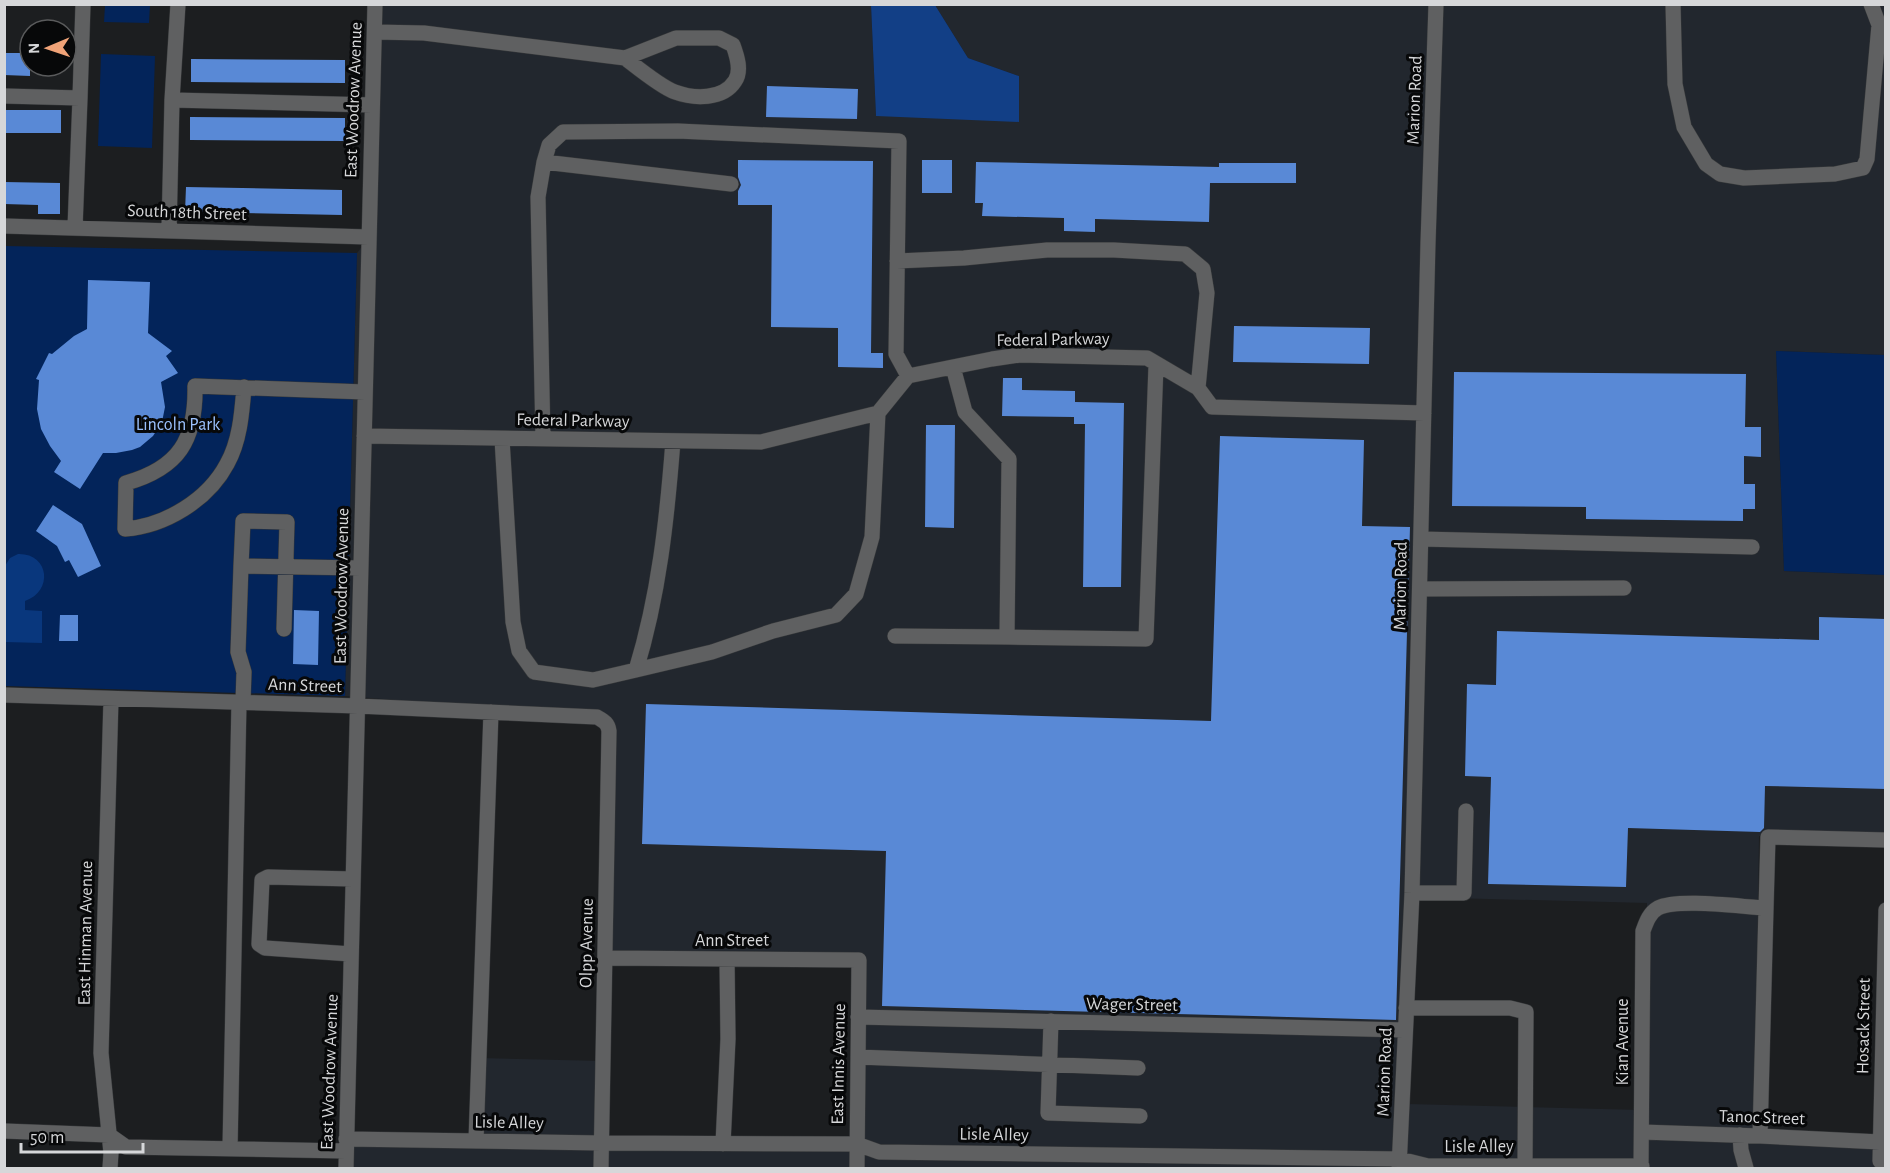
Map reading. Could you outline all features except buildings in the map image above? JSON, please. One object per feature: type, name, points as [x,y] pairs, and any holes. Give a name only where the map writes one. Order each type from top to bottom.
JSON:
[{"type":"street","points":[[75,228],[83,4]]},
{"type":"street","points":[[168,231],[171,100],[178,4]]},
{"type":"street","name":"East Woodrow Avenue","points":[[346,1168],[375,4]]},
{"type":"street","name":"Marion Road","points":[[1400,1164],[1404,1030],[1412,893],[1437,4]]},
{"type":"street","points":[[1673,4],[1675,84],[1684,127],[1706,164],[1720,174],[1744,178],[1835,174],[1863,168],[1868,159],[1879,25],[1870,4]]},
{"type":"street","points":[[375,32],[424,33],[625,58],[674,92],[702,98],[722,93],[735,81],[739,61],[734,45],[719,38],[707,37],[676,38],[625,58]]},
{"type":"street","points":[[4,96],[80,98]]},
{"type":"street","points":[[171,100],[372,105]]},
{"type":"street","points":[[502,438],[513,622],[519,651],[534,672],[593,680],[712,652],[772,631],[836,615],[856,594],[872,537],[878,413],[908,376],[896,354],[899,141],[678,131],[563,132],[549,145],[538,197],[543,439]]},
{"type":"street","points":[[544,162],[731,183]]},
{"type":"street","name":"South 18th Street","points":[[4,226],[368,237]]},
{"type":"street","points":[[897,261],[964,258],[1047,250],[1114,250],[1185,254],[1203,269],[1207,293],[1198,388]]},
{"type":"street","name":"Federal Parkway","points":[[908,376],[1020,355],[1147,358],[1198,388],[1212,407],[1424,413]]},
{"type":"street","points":[[895,636],[1146,639],[1156,365]]},
{"type":"street","points":[[953,367],[965,411],[1009,459],[1007,637]]},
{"type":"street","points":[[244,387],[241,422],[234,445],[228,464],[215,481],[185,509],[139,528],[125,529],[126,483],[160,470],[181,451],[193,422],[195,386],[244,387],[365,392]]},
{"type":"street","name":"Federal Parkway","points":[[364,436],[761,442],[878,413]]},
{"type":"street","points":[[636,670],[647,635],[657,583],[668,506],[673,441]]},
{"type":"street","points":[[230,1149],[241,702],[244,672],[238,652],[243,521],[287,522],[284,629]]},
{"type":"street","points":[[1421,539],[1752,547]]},
{"type":"street","points":[[241,566],[361,568]]},
{"type":"street","points":[[1420,589],[1624,588]]},
{"type":"street","name":"Ann Street","points":[[4,695],[358,706],[597,717],[604,720]]},
{"type":"street","name":"East Hinman Avenue","points":[[110,1168],[101,1053],[111,699]]},
{"type":"street","points":[[476,1141],[491,712]]},
{"type":"street","name":"Olpp Avenue","points":[[601,1168],[609,731],[604,720]]},
{"type":"street","points":[[1412,893],[1464,893],[1466,812]]},
{"type":"street","points":[[1760,1136],[1768,837],[1886,840]]},
{"type":"street","points":[[351,954],[265,948],[259,944],[259,932],[262,880],[268,877],[353,879]]},
{"type":"street","name":"Kian Avenue","points":[[1642,1167],[1642,931],[1648,917],[1658,908],[1679,904],[1766,908]]},
{"type":"street","name":"Hosack Street","points":[[1886,910],[1880,1142],[1880,1161],[1886,1161]]},
{"type":"street","name":"Ann Street","points":[[606,958],[859,960]]},
{"type":"street","points":[[723,1144],[728,1039],[727,959]]},
{"type":"street","name":"East Innis Avenue","points":[[857,1168],[859,960]]},
{"type":"street","points":[[1406,1008],[1510,1008],[1526,1012],[1525,1166]]},
{"type":"street","name":"Wager Street","points":[[858,1017],[1404,1030]]},
{"type":"street","points":[[1051,1021],[1047,1113],[1140,1116]]},
{"type":"street","points":[[858,1057],[1138,1068]]},
{"type":"street","name":"Lisle Alley","points":[[4,1131],[109,1135],[126,1147],[230,1149],[476,1141],[857,1144],[879,1152],[975,1161],[1642,1167]]},
{"type":"street","name":"Tanoc Street","points":[[1642,1132],[1880,1142]]},
{"type":"street","points":[[1740,1135],[1746,1168]]},
{"type":"shaded area","points":[[377,5],[871,5],[876,116],[1019,76],[968,58],[935,5],[1885,5],[1885,355],[1776,351],[1784,571],[1885,575],[1885,838],[1759,836],[1755,1137],[1881,1139],[1885,1168],[342,1168],[343,1137],[476,1139],[479,1058],[602,1061],[599,1144],[855,1148],[859,965],[604,959],[609,717],[345,696],[357,253],[371,235]],"holes":[[[1413,897],[1647,903],[1641,1110],[1408,1104]]]},
{"type":"shaded area","points":[[871,5],[935,5],[968,58],[1019,76],[1019,122],[876,116]]},
{"type":"shaded area","points":[[18,554],[28,555],[36,560],[44,573],[44,581],[40,589],[25,601],[25,610],[42,611],[42,643],[5,642],[5,566],[10,558]]},
{"type":"green space","points":[[105,5],[150,5],[149,23],[104,22]]},
{"type":"green space","points":[[101,54],[155,56],[152,148],[98,146]]},
{"type":"green space","name":"Lincoln Park","points":[[5,246],[357,253],[345,696],[5,686]]},
{"type":"green space","points":[[1776,351],[1885,355],[1885,575],[1784,571]]}]
